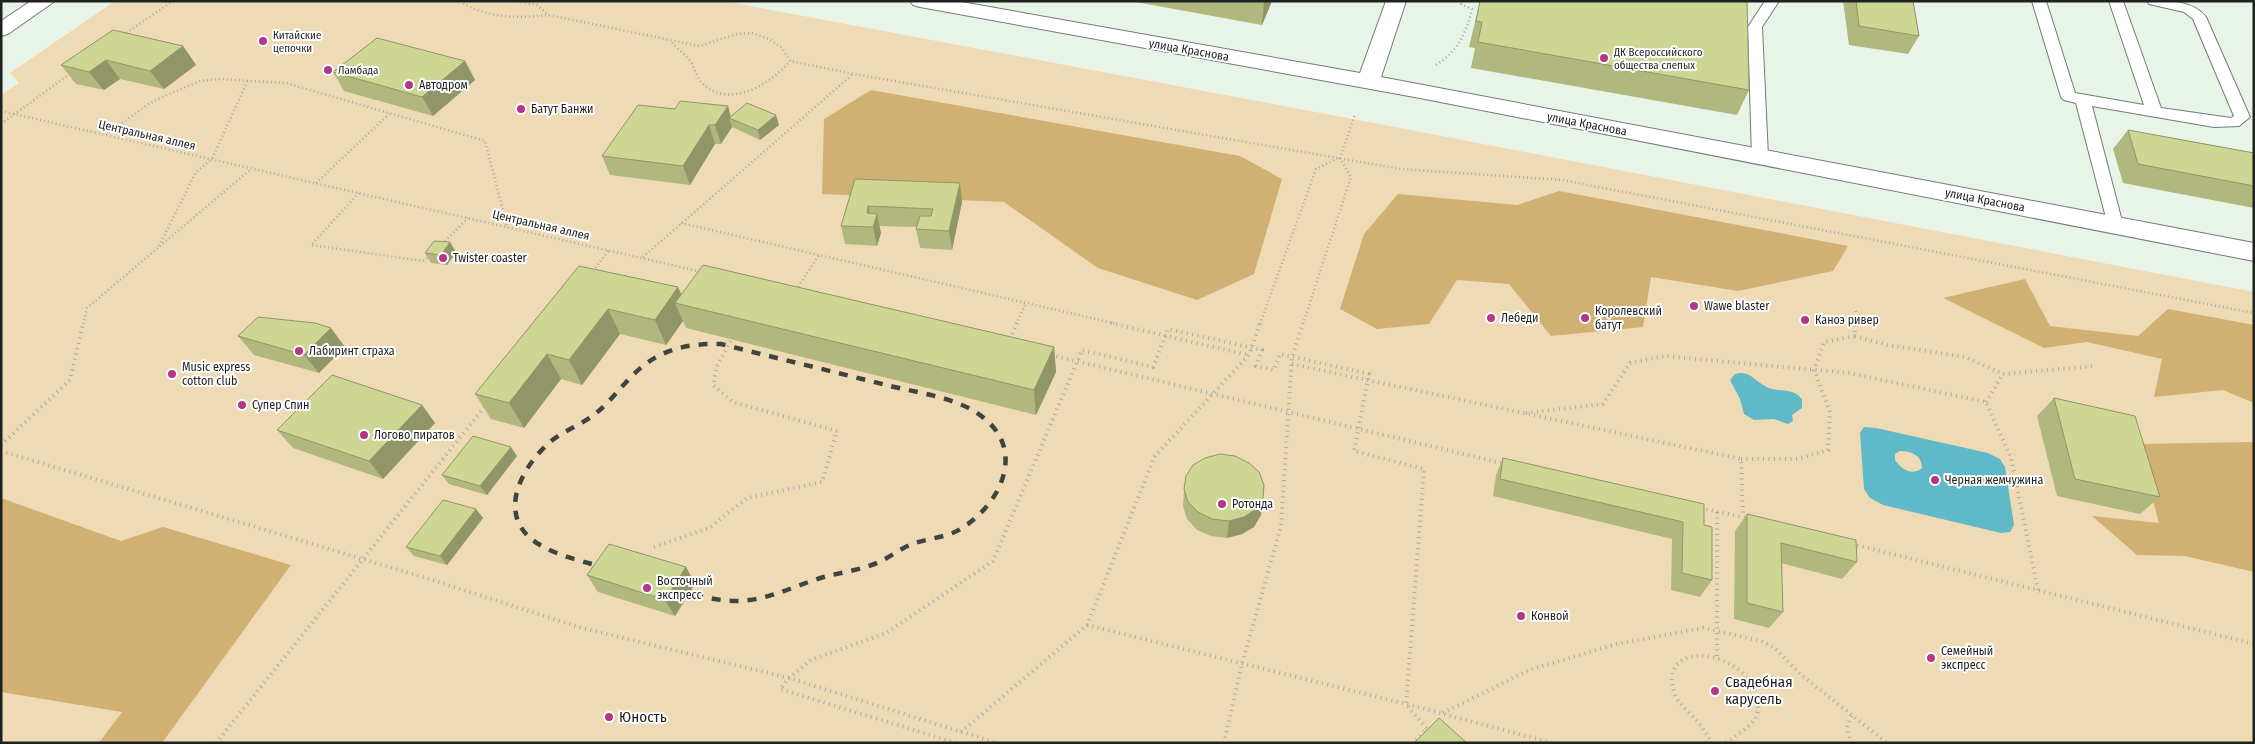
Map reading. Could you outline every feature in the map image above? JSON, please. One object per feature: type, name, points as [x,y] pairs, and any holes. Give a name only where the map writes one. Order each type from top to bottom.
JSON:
[{"type":"street","points":[[1,30],[45,1]]},
{"type":"street","name":"улица Краснова","points":[[920,1],[1368,82],[2254,252]]},
{"type":"street","points":[[1368,82],[1396,1]]},
{"type":"lane","points":[[1760,157],[1755,27],[1772,1]]},
{"type":"lane","points":[[2040,1],[2069,97],[2214,122],[2234,123],[2242,117],[2199,17],[2189,10],[2154,1]]},
{"type":"lane","points":[[2116,1],[2154,111]]},
{"type":"lane","points":[[2082,98],[2115,225]]},
{"type":"path","points":[[119,37],[173,1]]},
{"type":"path","points":[[460,1],[468,8],[521,18],[549,15],[671,42],[699,46],[736,34],[752,33],[769,39],[782,48],[790,61],[854,74],[1401,169],[1562,180],[2254,313]]},
{"type":"path","points":[[517,1],[537,6],[549,15]]},
{"type":"path","points":[[1434,66],[1451,56],[1466,34],[1472,9],[1461,4],[1462,1]]},
{"type":"path","points":[[1471,14],[1477,14]]},
{"type":"path","points":[[671,42],[691,63],[701,82],[711,90],[722,94],[751,90],[771,81],[783,71],[790,61]]},
{"type":"path","points":[[1,124],[71,73]]},
{"type":"path","points":[[642,257],[854,74]]},
{"type":"path","points":[[106,135],[147,105],[200,81],[219,79],[286,83],[485,141],[507,226]]},
{"type":"path","points":[[157,248],[196,172],[212,159],[248,80]]},
{"type":"path","name":"Центральная аллея","points":[[1,111],[710,274]]},
{"type":"path","points":[[316,183],[389,113]]},
{"type":"path","points":[[961,732],[1087,625],[1155,456],[1248,355],[1316,169],[1340,158],[1355,114]]},
{"type":"path","points":[[1224,743],[1242,664],[1281,526],[1292,357],[1351,177],[1340,158]]},
{"type":"path","points":[[1,444],[70,380],[87,308],[252,168]]},
{"type":"path","points":[[359,193],[311,245],[423,261],[435,250]]},
{"type":"path","points":[[440,246],[468,218]]},
{"type":"path","points":[[681,223],[1248,355]]},
{"type":"path","points":[[591,273],[609,250]]},
{"type":"path","points":[[794,293],[819,255]]},
{"type":"path","points":[[1007,344],[1026,303]]},
{"type":"path","points":[[1855,336],[1856,309]]},
{"type":"path","points":[[956,743],[780,689],[789,678],[811,660],[886,633],[993,561],[1082,350],[1153,367],[1168,329],[1262,350],[1256,366],[1274,370],[1280,354],[1369,374],[1354,451],[1424,469],[1406,704],[1427,729],[1413,743]]},
{"type":"path","points":[[1292,364],[1741,459],[1797,459],[1828,450],[1830,412],[1814,370],[1824,342],[1855,336],[1887,345],[1965,357],[2003,374],[2094,366]]},
{"type":"path","points":[[654,547],[709,528],[747,498],[822,482],[837,431],[733,402],[713,385],[712,377],[731,340]]},
{"type":"path","points":[[1042,353],[1288,411],[1359,430],[1509,464]]},
{"type":"path","points":[[1526,413],[1603,404],[1630,363],[1664,356],[1849,373],[1986,402]]},
{"type":"path","points":[[1986,402],[2003,374]]},
{"type":"path","points":[[216,743],[492,397]]},
{"type":"path","points":[[1986,402],[2011,458],[2038,590]]},
{"type":"path","points":[[1,451],[582,628],[789,678],[997,743]]},
{"type":"path","points":[[1741,459],[1743,518]]},
{"type":"path","points":[[1698,507],[1752,520]]},
{"type":"path","points":[[1717,512],[1717,656]]},
{"type":"path","points":[[1848,543],[2254,644]]},
{"type":"path","points":[[1087,625],[1443,713],[1552,743]]},
{"type":"path","points":[[1443,713],[1530,670],[1617,644],[1703,628],[1761,641],[1775,648],[1800,674],[1887,743]]},
{"type":"path","points":[[1712,743],[1696,720],[1683,708],[1674,693],[1672,679],[1677,666],[1686,657],[1701,654],[1717,656],[1733,664],[1747,676],[1756,690],[1759,705],[1755,718],[1725,743]]},
{"type":"path","points":[[1851,743],[1847,722],[1852,714]]},
{"type":"shaded area","points":[[115,1],[724,1],[1353,119],[2254,292],[2254,743],[1,743],[1,95],[19,83],[10,73]]},
{"type":"shaded area","points":[[871,90],[1240,156],[1282,179],[1254,274],[1197,300],[1098,268],[1004,202],[822,194],[824,119]]},
{"type":"shaded area","points":[[1559,191],[1848,246],[1833,271],[1738,291],[1651,277],[1643,327],[1551,336],[1509,284],[1457,280],[1429,324],[1377,329],[1340,309],[1364,234],[1398,194],[1517,205]]},
{"type":"shaded area","points":[[2025,279],[2050,326],[2138,336],[2168,309],[2254,325],[2254,403],[2223,390],[2154,397],[2162,359],[2087,342],[2044,348],[1943,298]]},
{"type":"shaded area","points":[[2254,442],[2254,572],[2185,556],[2137,555],[2092,516],[2159,523],[2138,444]]},
{"type":"shaded area","points":[[1,498],[121,541],[163,527],[291,565],[162,743],[99,743],[122,712],[1,692]]},
{"type":"water","points":[[1740,373],[1751,376],[1775,390],[1789,391],[1798,395],[1802,399],[1802,408],[1792,415],[1793,421],[1788,424],[1774,419],[1754,420],[1744,414],[1740,399],[1730,380],[1735,374]]},
{"type":"water","name":"Черная жемчужина","points":[[1864,427],[1876,428],[1988,453],[2000,459],[2005,467],[2014,525],[2010,532],[2001,533],[1883,505],[1870,498],[1864,489],[1860,433]],"holes":[[[1904,451],[1918,457],[1922,468],[1911,472],[1901,467],[1895,460],[1895,454]]]},
{"type":"building","name":"ДК Всероссийского общества слепых","points":[[1480,1],[1747,1],[1749,90],[1478,42],[1482,22],[1476,21]]},
{"type":"building","points":[[1856,1],[1913,1],[1919,36],[1859,26]]},
{"type":"building","points":[[113,30],[183,46],[150,71],[106,60],[89,72],[61,65]]},
{"type":"building","points":[[377,38],[465,61],[422,97],[333,72]]},
{"type":"building","points":[[680,101],[728,106],[715,125],[709,125],[683,166],[602,156],[638,105],[675,109]]},
{"type":"building","points":[[747,103],[776,115],[758,130],[729,118]]},
{"type":"building","points":[[2128,130],[2254,153],[2254,186],[2138,164]]},
{"type":"building","points":[[855,179],[960,183],[949,231],[916,229],[920,216],[931,216],[933,209],[868,206],[867,213],[877,214],[873,227],[841,226]]},
{"type":"building","points":[[434,241],[450,242],[441,255],[425,253]]},
{"type":"building","points":[[703,265],[1054,347],[1034,390],[675,303]]},
{"type":"building","points":[[579,266],[678,287],[655,320],[608,309],[569,360],[547,354],[509,403],[475,394]]},
{"type":"building","points":[[258,317],[315,323],[331,328],[304,355],[238,336]]},
{"type":"building","points":[[332,375],[422,405],[369,461],[277,430]]},
{"type":"building","points":[[2054,398],[2135,416],[2160,497],[2075,479]]},
{"type":"building","points":[[473,436],[511,447],[480,486],[442,475]]},
{"type":"building","name":"Ротонда","points":[[1220,454],[1235,456],[1249,463],[1259,472],[1264,485],[1263,498],[1256,509],[1244,517],[1229,521],[1212,519],[1198,512],[1188,502],[1184,489],[1186,476],[1193,465],[1205,458]]},
{"type":"building","points":[[1503,458],[1704,504],[1704,525],[1712,527],[1712,580],[1682,573],[1683,522],[1500,479]]},
{"type":"building","points":[[443,500],[476,509],[440,556],[406,547]]},
{"type":"building","points":[[1747,514],[1856,540],[1857,562],[1781,543],[1783,612],[1747,603]]},
{"type":"building","points":[[609,544],[686,567],[665,600],[587,575]]},
{"type":"building","points":[[1439,718],[1467,743],[1414,743]]},
{"type":"railway","points":[[609,569],[561,555],[545,548],[532,539],[522,528],[516,514],[518,489],[528,467],[550,442],[595,414],[642,367],[662,354],[673,350],[696,345],[721,344],[938,397],[963,406],[985,419],[997,433],[1004,447],[1003,478],[996,492],[987,506],[975,518],[956,531],[912,544],[872,565],[824,577],[759,598],[741,601],[689,594]]},
{"type":"place","name":"Китайские цепочки","points":[[263,41]]},
{"type":"place","name":"ДК Всероссийского общества слепых","points":[[1604,58]]},
{"type":"place","name":"Ламбада","points":[[328,70]]},
{"type":"place","name":"Автодром","points":[[409,85]]},
{"type":"place","name":"Батут Банжи","points":[[521,109]]},
{"type":"place","name":"Twister coaster","points":[[443,258]]},
{"type":"place","name":"Wawe blaster","points":[[1694,306]]},
{"type":"place","name":"Лебеди","points":[[1491,318]]},
{"type":"place","name":"Королевский батут","points":[[1585,318]]},
{"type":"place","name":"Каноэ ривер","points":[[1805,320]]},
{"type":"place","name":"Лабиринт cтраха","points":[[299,351]]},
{"type":"place","name":"Music express cotton club","points":[[172,374]]},
{"type":"place","name":"Супер Спин","points":[[242,405]]},
{"type":"place","name":"Логово пиратов","points":[[364,435]]},
{"type":"place","name":"Черная жемчужина","points":[[1935,480]]},
{"type":"place","name":"Ротонда","points":[[1222,504]]},
{"type":"place","name":"Восточный экспресс","points":[[647,588]]},
{"type":"place","name":"Конвой","points":[[1521,616]]},
{"type":"place","name":"Семейный экспресс","points":[[1931,658]]},
{"type":"place","name":"Свадебная карусель","points":[[1715,691]]},
{"type":"place","name":"Юность","points":[[609,717]]}]
